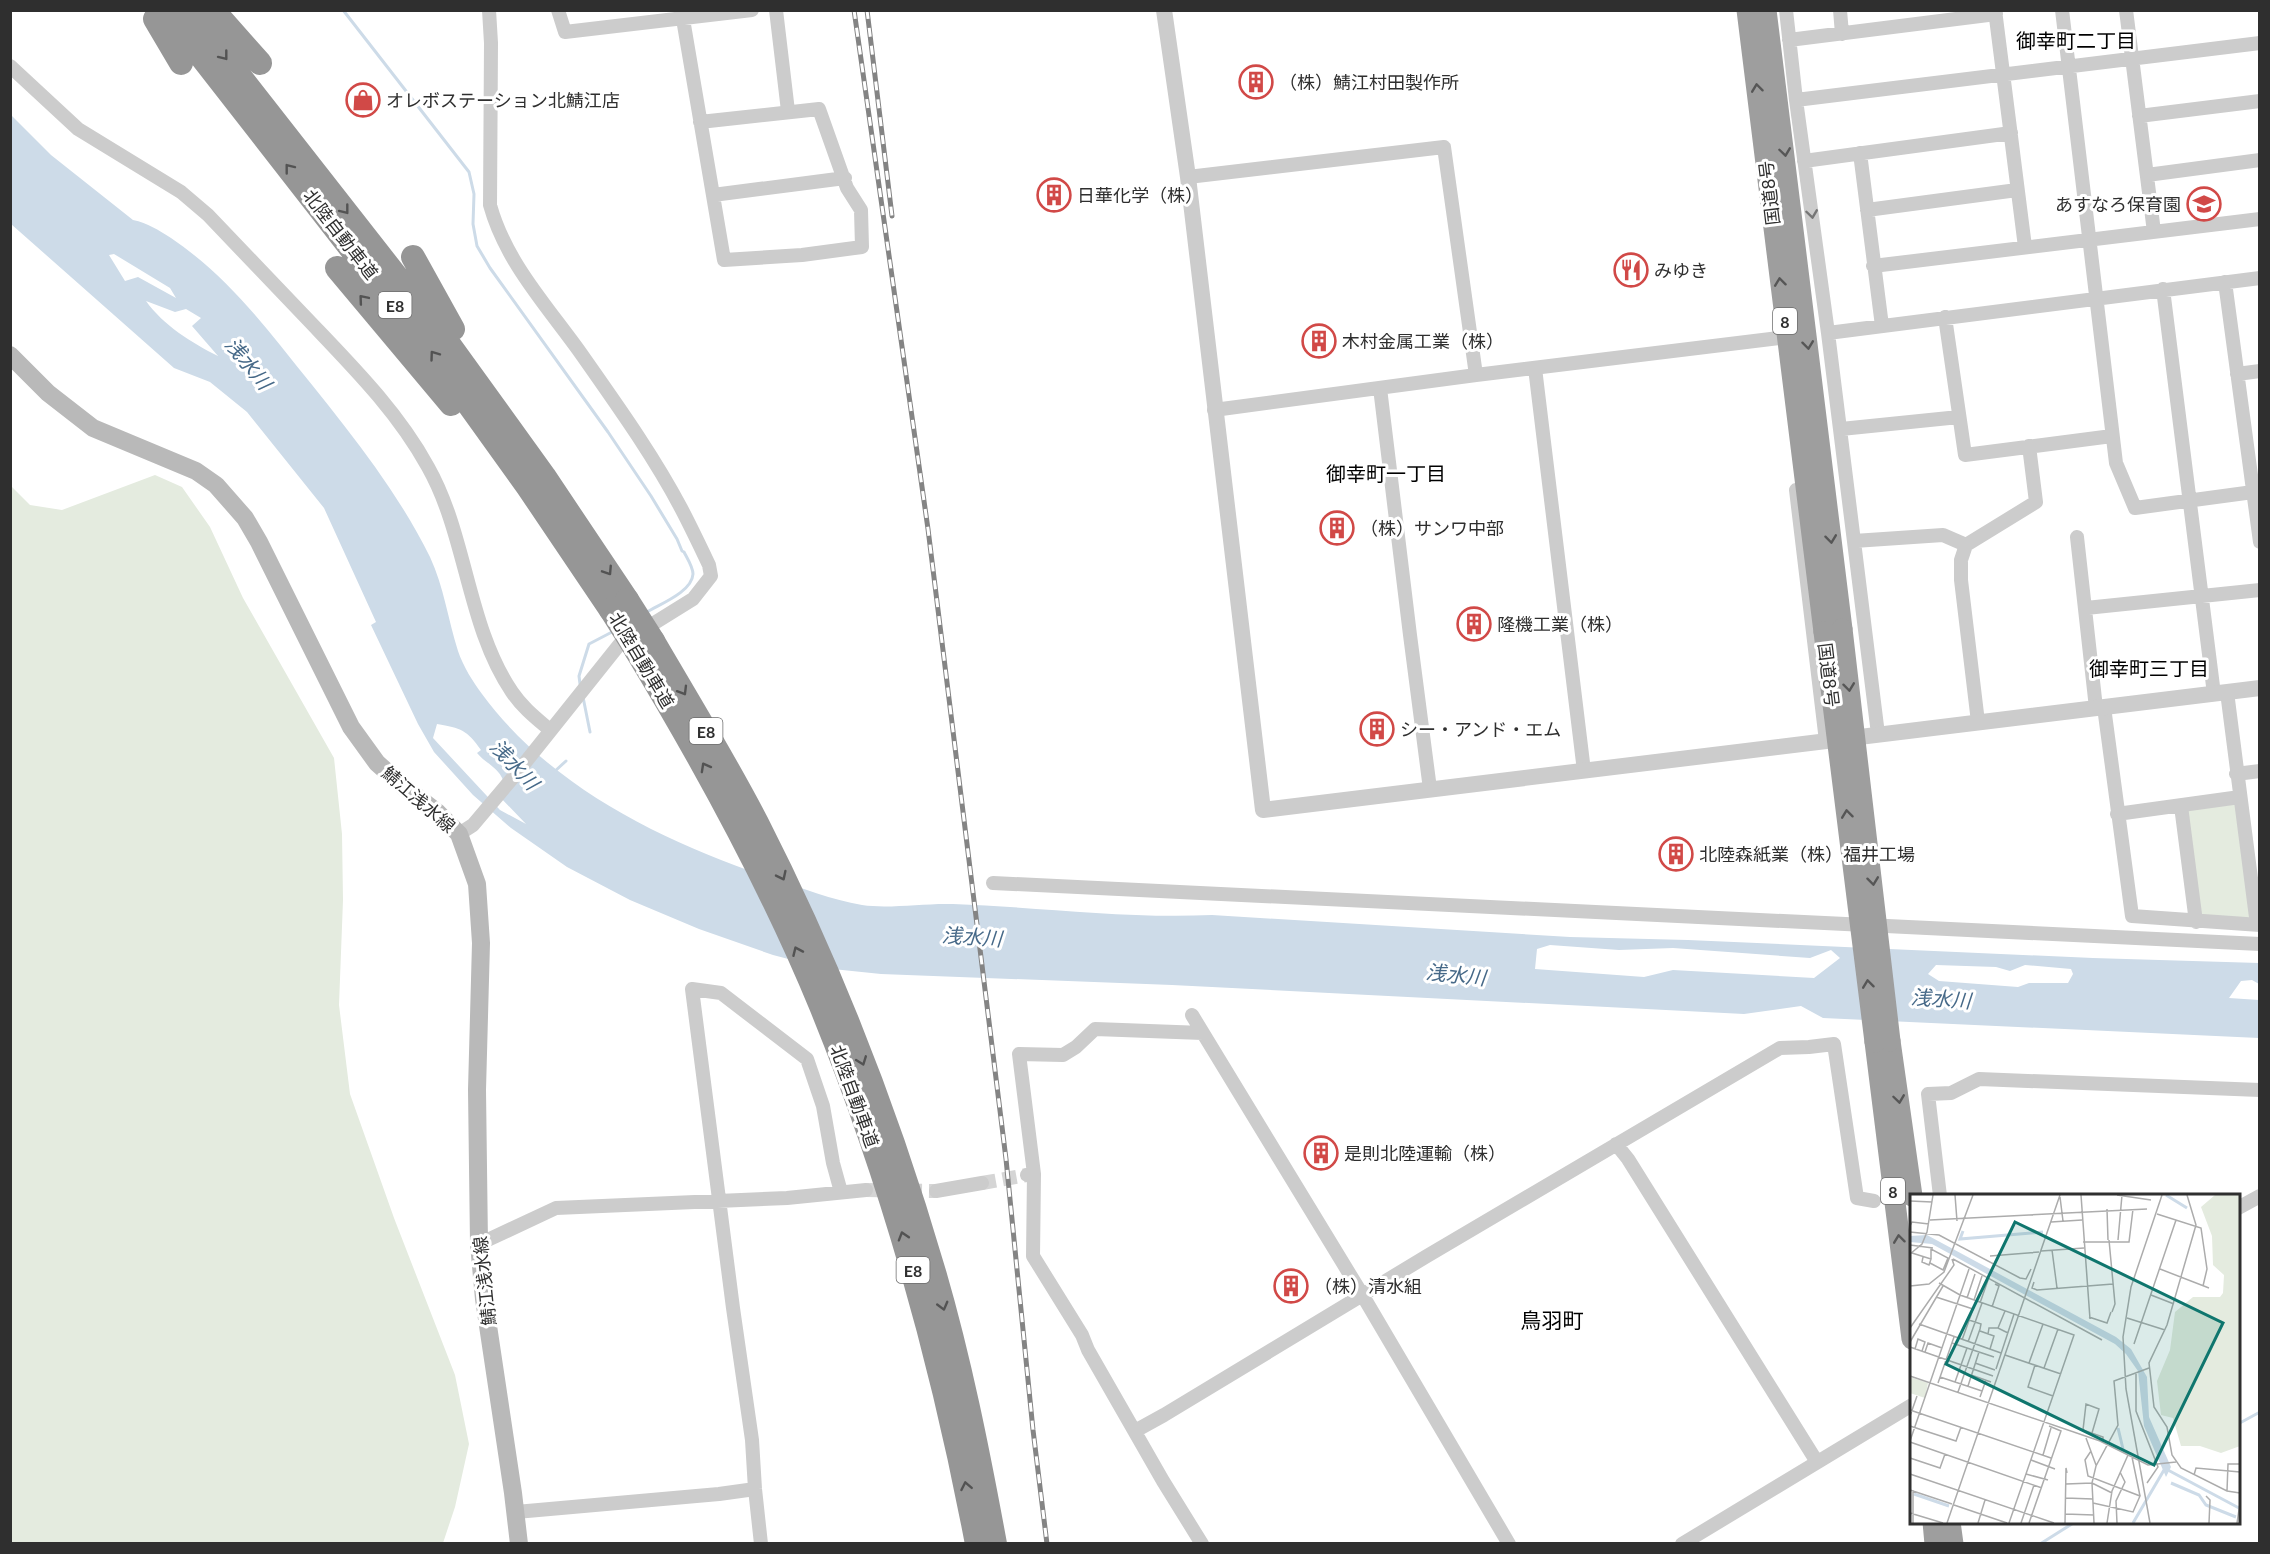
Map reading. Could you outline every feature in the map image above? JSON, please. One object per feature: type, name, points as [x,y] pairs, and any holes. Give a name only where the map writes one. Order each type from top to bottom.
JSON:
[{"type":"highway","points":[[150,10],[181,63]]},
{"type":"highway","name":"北陸自動車道","points":[[165,10],[583,550]]},
{"type":"highway","name":"北陸自動車道","points":[[188,10],[443,336],[513,431],[583,550],[644,645],[705,728],[756,823],[803,921],[888,1187],[940,1368],[977,1544]]},
{"type":"highway","points":[[213,10],[260,63]]},
{"type":"highway","name":"国道8号","points":[[1747,10],[1782,337],[1833,631]]},
{"type":"highway","name":"国道8号","points":[[1766,10],[1833,631],[1883,1041],[1910,1328]]},
{"type":"highway","points":[[413,257],[460,340],[554,482],[583,550]]},
{"type":"highway","points":[[338,268],[583,550]]},
{"type":"highway","name":"北陸自動車道","points":[[644,645],[685,731],[733,818],[782,918],[830,1006],[903,1172],[934,1274],[962,1384],[995,1544]]},
{"type":"highway","name":"国道8号","points":[[1883,1041],[1911,1194]]},
{"type":"highway","points":[[1933,1524],[1935,1544]]},
{"type":"highway","points":[[1950,1524],[1953,1544]]},
{"type":"main road","name":"鯖江浅水線","points":[[10,355],[48,393],[93,428],[196,471],[216,485],[245,518],[259,542],[351,728],[377,763],[404,787],[438,813],[466,829],[477,884],[481,943],[477,1090],[479,1244],[484,1299],[519,1544]]},
{"type":"street","points":[[466,829],[549,732],[619,645],[693,599],[711,576],[710,565],[681,507],[644,446],[510,255],[496,228],[490,205],[491,44],[489,10]]},
{"type":"street","points":[[558,10],[565,32],[752,10]]},
{"type":"street","points":[[776,10],[788,111]]},
{"type":"street","points":[[1164,10],[1188,177],[1263,810],[2259,688]]},
{"type":"street","points":[[1786,10],[1878,734]]},
{"type":"street","points":[[1840,10],[1842,34]]},
{"type":"street","points":[[2062,10],[2116,463],[2135,507],[2253,492]]},
{"type":"street","points":[[2126,10],[2154,232]]},
{"type":"street","points":[[1789,40],[1842,34],[1917,18],[1996,12],[2025,247]]},
{"type":"street","points":[[683,19],[700,122],[724,260],[802,255],[862,247],[861,210],[847,188],[819,109],[700,122]]},
{"type":"street","points":[[1796,100],[2259,44]]},
{"type":"street","points":[[10,66],[78,129],[181,192],[208,215],[355,368],[387,405],[413,441],[440,489],[482,625],[501,674],[521,704],[549,732]]},
{"type":"street","points":[[2139,116],[2259,101]]},
{"type":"street","points":[[1804,161],[2011,133]]},
{"type":"street","points":[[1188,177],[1444,147],[1476,375]]},
{"type":"street","points":[[1860,153],[1881,326]]},
{"type":"street","points":[[2147,175],[2259,160]]},
{"type":"street","points":[[713,195],[845,178]]},
{"type":"street","points":[[1867,210],[2017,190]]},
{"type":"street","points":[[1873,266],[2259,219]]},
{"type":"street","points":[[1828,333],[2259,278]]},
{"type":"street","points":[[2225,282],[2259,542]]},
{"type":"street","points":[[2077,537],[2132,916],[2258,925],[2254,868],[2201,596],[2163,290]]},
{"type":"street","points":[[1946,318],[1965,455],[2112,436]]},
{"type":"street","points":[[1214,410],[1782,337],[1826,741]]},
{"type":"street","points":[[1535,368],[1584,771]]},
{"type":"street","points":[[2237,374],[2259,371]]},
{"type":"street","points":[[1380,388],[1430,789]]},
{"type":"street","points":[[1841,429],[1959,417]]},
{"type":"street","points":[[2244,428],[2259,426]]},
{"type":"street","points":[[1978,722],[1961,580],[1961,560],[1966,545],[2036,502],[2029,446]]},
{"type":"street","points":[[1854,542],[1943,535],[1966,545]]},
{"type":"street","points":[[2086,608],[2259,590]]},
{"type":"street","points":[[2236,774],[2259,771]]},
{"type":"street","points":[[2117,814],[2240,797]]},
{"type":"street","points":[[2181,806],[2196,922]]},
{"type":"street","points":[[993,883],[2259,944]]},
{"type":"street","points":[[761,1544],[752,1440],[692,989],[722,993],[807,1059],[823,1106],[833,1163],[841,1192]]},
{"type":"street","points":[[1192,1015],[1363,1296],[1509,1544]]},
{"type":"street","points":[[1202,1544],[1163,1481],[1088,1350],[1082,1335],[1034,1256],[1030,1175],[1019,1054],[1062,1055],[1076,1047],[1095,1029],[1203,1034]]},
{"type":"street","points":[[1135,1431],[1780,1048],[1834,1044],[1857,1198],[1874,1201]]},
{"type":"street","points":[[1940,1194],[1928,1094],[1951,1093],[1979,1079],[2259,1090]]},
{"type":"street","points":[[1616,1144],[1628,1159],[1816,1462]]},
{"type":"street","points":[[936,1191],[982,1183]]},
{"type":"street","points":[[479,1244],[556,1208],[720,1201],[866,1190]]},
{"type":"street","points":[[2240,1207],[2259,1196]]},
{"type":"street","points":[[1682,1544],[1910,1406]]},
{"type":"street","points":[[516,1512],[755,1489]]},
{"type":"shaded area","points":[[155,475],[182,487],[210,527],[243,598],[334,758],[342,834],[343,900],[339,1005],[350,1094],[394,1218],[455,1375],[469,1444],[455,1507],[443,1543],[11,1543],[11,486],[30,505],[62,510]]},
{"type":"shaded area","points":[[2237,801],[2252,913],[2247,919],[2199,916],[2184,808]]},
{"type":"water","name":"浅水川","points":[[10,114],[51,155],[133,220],[162,232],[202,261],[230,287],[268,330],[361,448],[398,501],[435,568],[454,639],[468,674],[510,728],[542,758],[577,785],[614,809],[653,830],[733,865],[828,897],[872,906],[985,905],[1115,914],[1212,915],[1570,937],[2259,963],[2259,984],[2252,980],[2241,981],[2229,998],[2259,1000],[2259,1038],[1823,1018],[1801,1006],[1744,1014],[1172,985],[881,974],[823,968],[773,955],[699,929],[630,900],[567,867],[511,828],[473,795],[434,752],[418,724],[371,625],[376,622],[324,508],[247,412],[210,382],[174,368],[11,224]],"holes":[[[114,254],[170,288],[176,298],[138,277],[125,281],[109,255]],[[146,301],[175,312],[186,309],[201,318],[192,326],[218,356],[179,333]],[[437,724],[458,729],[472,738],[481,750],[477,753],[495,768],[503,780],[498,795],[526,824],[500,810],[433,738]],[[1550,945],[1619,950],[1673,948],[1810,958],[1831,950],[1840,958],[1814,978],[1673,970],[1644,977],[1535,969],[1537,949]],[[1936,965],[1996,967],[2010,971],[2025,965],[2071,969],[2073,974],[2068,983],[2029,983],[2018,987],[1939,981],[1928,974]]]},
{"type":"waterway","points":[[343,10],[469,172],[474,194],[473,224],[477,246],[490,268],[608,432],[651,496],[690,563],[693,574],[687,586],[674,597],[647,612]]},
{"type":"waterway","points":[[580,684],[579,676],[589,644],[612,632]]},
{"type":"waterway","points":[[583,697],[590,732]]},
{"type":"waterway","points":[[554,772],[566,761]]},
{"type":"waterway","points":[[2240,1423],[2260,1412]]},
{"type":"waterway","points":[[2040,1544],[2072,1524]]},
{"type":"tunnel","points":[[982,1183],[1027,1175]]},
{"type":"tunnel","points":[[866,1190],[936,1191]]},
{"type":"railway","points":[[854,10],[928,529],[1006,1159],[1033,1430],[1047,1544]]},
{"type":"railway","points":[[867,10],[892,216]]},
{"type":"place","name":"（株）鯖江村田製作所","points":[[1256,82]]},
{"type":"place","name":"オレボステーション北鯖江店","points":[[363,100]]},
{"type":"place","name":"日華化学（株）","points":[[1054,195]]},
{"type":"place","name":"あすなろ保育園","points":[[2204,204]]},
{"type":"place","name":"みゆき","points":[[1631,270]]},
{"type":"place","name":"木村金属工業（株）","points":[[1319,341]]},
{"type":"place","name":"（株）サンワ中部","points":[[1337,528]]},
{"type":"place","name":"隆機工業（株）","points":[[1474,624]]},
{"type":"place","name":"シー・アンド・エム","points":[[1377,729]]},
{"type":"place","name":"北陸森紙業（株）福井工場","points":[[1676,854]]},
{"type":"place","name":"是則北陸運輸（株）","points":[[1321,1153]]},
{"type":"place","name":"（株）清水組","points":[[1291,1286]]},
{"type":"district","name":"御幸町二丁目","points":[[2076,40]]},
{"type":"district","name":"御幸町一丁目","points":[[1386,473]]},
{"type":"district","name":"御幸町三丁目","points":[[2149,668]]},
{"type":"district","name":"鳥羽町","points":[[1552,1319]]}]
